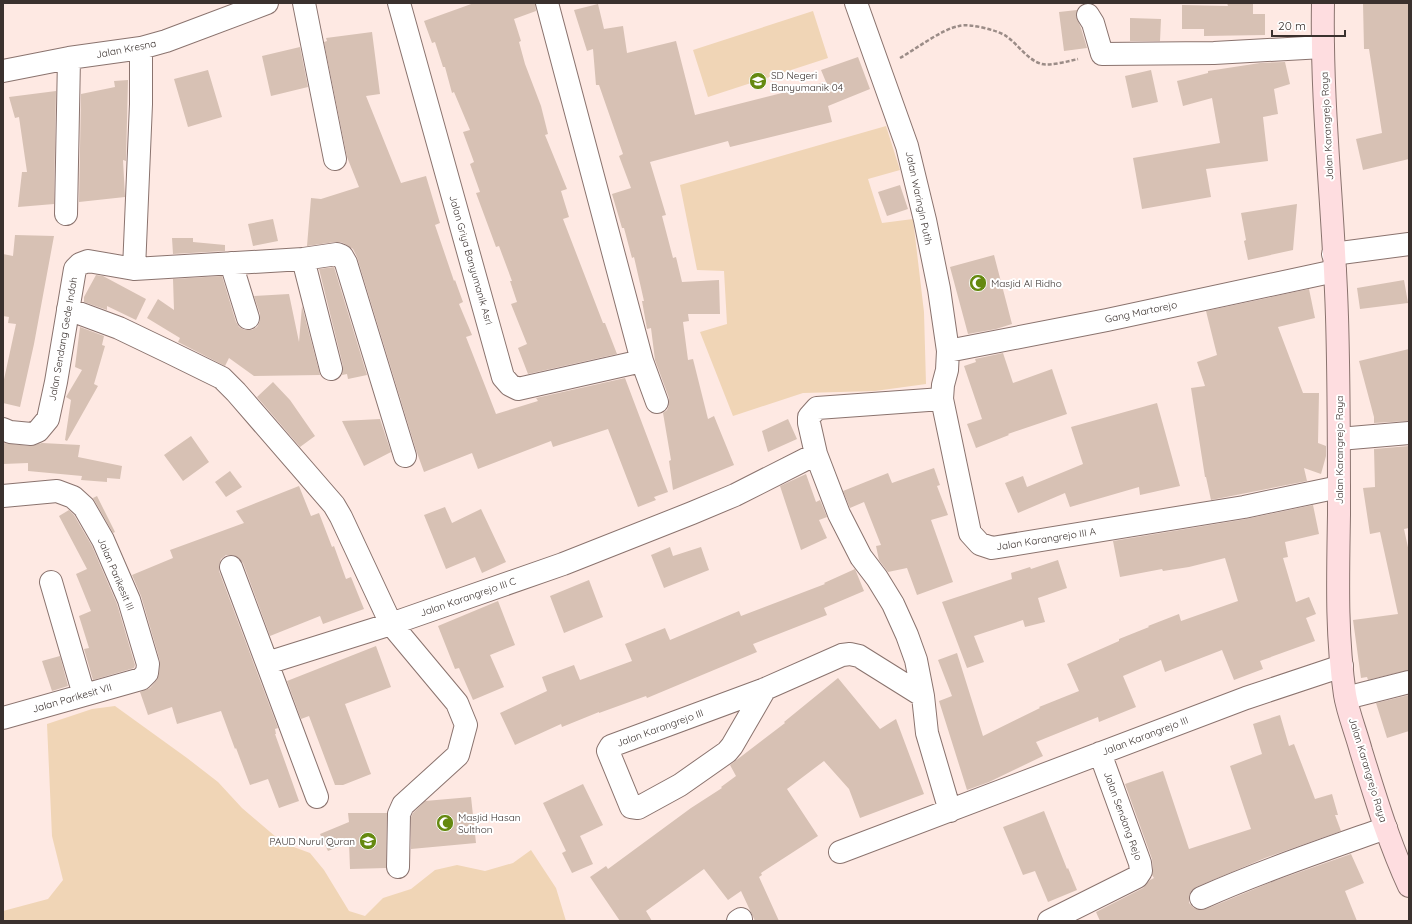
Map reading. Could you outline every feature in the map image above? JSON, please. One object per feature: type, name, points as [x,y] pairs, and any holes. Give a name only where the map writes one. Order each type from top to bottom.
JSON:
[{"type":"main road","name":"Jalan Karangrejo Raya","points":[[1323,3],[1323,47],[1337,316],[1339,439],[1338,602],[1342,666],[1346,698],[1370,782],[1400,868],[1409,886]]},
{"type":"street","name":"Jalan Kresna","points":[[3,71],[69,58],[141,48],[166,41],[267,3]]},
{"type":"street","points":[[304,3],[336,159]]},
{"type":"street","name":"Jalan Griya Banyumanik Asri","points":[[399,3],[503,377],[510,385],[518,388],[642,361]]},
{"type":"street","points":[[547,3],[642,361],[656,402]]},
{"type":"street","name":"Jalan Waringin Putih","points":[[856,3],[907,146],[925,220],[939,289],[948,351],[947,370],[943,385],[942,400]]},
{"type":"street","points":[[1088,15],[1093,23],[1102,54],[1214,53],[1323,47]]},
{"type":"street","points":[[134,269],[140,120],[141,48]]},
{"type":"street","points":[[66,214],[69,58]]},
{"type":"street","name":"Gang Martorejo","points":[[948,351],[1107,320],[1409,244]]},
{"type":"street","name":"Jalan Sendang Gede Indah","points":[[3,429],[10,432],[31,434],[38,431],[48,419],[56,382],[75,269],[80,264],[88,261],[134,269],[303,259],[337,254],[342,256],[346,263],[405,456]]},
{"type":"street","points":[[303,259],[331,369]]},
{"type":"street","points":[[231,263],[248,318]]},
{"type":"street","points":[[68,310],[119,328],[222,378],[236,392],[334,505],[341,516],[391,624],[458,703],[466,725],[458,755],[403,805],[398,814],[398,867]]},
{"type":"street","points":[[942,400],[817,408],[809,417],[809,423],[816,454],[839,514],[861,557],[877,578],[893,604],[916,660],[923,696],[927,733],[950,811]]},
{"type":"street","name":"Jalan Karangrejo III A","points":[[942,400],[970,533],[980,544],[992,548],[1244,507],[1339,487]]},
{"type":"street","points":[[1339,439],[1409,433]]},
{"type":"street","name":"Jalan Karangrejo III C","points":[[267,663],[391,624],[563,564],[735,495],[816,454]]},
{"type":"street","name":"Jalan Parikesit III","points":[[3,496],[57,491],[73,497],[84,507],[104,540],[129,600],[148,664],[147,673],[142,679]]},
{"type":"street","points":[[231,567],[317,797]]},
{"type":"street","points":[[51,582],[84,695]]},
{"type":"street","name":"Jalan Karangrejo III","points":[[765,689],[727,752],[680,785],[638,808],[631,807],[608,751],[611,746],[765,689],[842,655],[850,654],[859,656],[923,696]]},
{"type":"street","name":"Jalan Karangrejo III","points":[[840,852],[1246,698],[1342,666]]},
{"type":"street","name":"Jalan Parikesit VII","points":[[3,718],[142,679]]},
{"type":"street","points":[[1346,698],[1409,682]]},
{"type":"street","name":"Jalan Sendang Rejo","points":[[1049,921],[1137,877],[1141,871],[1140,863],[1100,753]]},
{"type":"street","points":[[1201,898],[1283,864],[1386,828]]},
{"type":"path","points":[[880,72],[930,40],[951,28],[960,25],[990,30],[1006,36],[1032,58],[1042,64],[1047,65],[1102,54]]},
{"type":"shaded area","points":[[813,11],[828,58],[708,97],[693,50]]},
{"type":"shaded area","points":[[886,126],[900,170],[868,179],[882,223],[913,219],[924,312],[926,384],[875,391],[803,393],[733,416],[700,332],[727,324],[724,271],[697,270],[680,185]]},
{"type":"shaded area","points":[[115,706],[218,782],[242,808],[283,843],[310,853],[324,870],[349,911],[365,916],[383,898],[411,889],[435,870],[457,865],[485,871],[513,863],[531,850],[556,888],[566,921],[3,921],[3,911],[48,899],[63,880],[52,836],[47,724],[92,709]]},
{"type":"building","points":[[474,3],[535,3],[536,11],[514,19],[521,41],[519,42],[525,64],[541,106],[548,134],[545,135],[567,189],[561,191],[569,217],[563,219],[603,323],[605,323],[617,354],[528,374],[518,348],[527,344],[511,304],[517,302],[510,281],[512,281],[499,246],[496,247],[476,193],[480,192],[470,164],[474,162],[463,132],[470,130],[454,92],[452,93],[445,67],[443,67],[435,42],[432,43],[424,21]]},
{"type":"building","points":[[1227,3],[1253,3],[1253,14],[1265,14],[1265,35],[1204,36],[1204,29],[1182,29],[1182,5],[1228,6]]},
{"type":"building","points":[[1363,3],[1409,3],[1409,159],[1363,170],[1356,139],[1382,133],[1369,49],[1364,49]]},
{"type":"building","points":[[598,4],[604,29],[623,26],[627,53],[676,41],[695,115],[826,82],[821,70],[858,57],[870,89],[828,106],[832,122],[730,147],[728,141],[650,162],[666,215],[662,216],[673,258],[676,257],[682,282],[719,280],[720,314],[688,314],[689,321],[683,322],[688,360],[693,359],[708,419],[714,416],[734,465],[673,490],[669,461],[671,460],[663,413],[667,410],[669,405],[669,398],[655,360],[651,328],[647,329],[642,301],[644,301],[634,257],[632,258],[624,228],[622,228],[612,194],[631,188],[619,156],[623,154],[599,85],[596,85],[593,49],[587,51],[574,10]]},
{"type":"building","points":[[1077,10],[1076,16],[1087,48],[1064,51],[1059,12]]},
{"type":"building","points":[[1130,18],[1161,19],[1160,41],[1130,41]]},
{"type":"building","points":[[372,32],[380,94],[366,96],[401,183],[426,176],[440,223],[435,225],[454,281],[455,280],[463,302],[459,304],[472,335],[466,337],[496,414],[538,401],[536,398],[625,378],[668,492],[654,497],[656,500],[638,507],[608,429],[553,447],[551,441],[478,469],[472,453],[424,472],[357,257],[353,249],[341,242],[307,246],[311,198],[321,199],[359,187],[347,157],[324,42],[327,41],[326,38]]},
{"type":"building","points":[[300,47],[308,87],[271,96],[262,56]]},
{"type":"building","points":[[1285,62],[1290,84],[1274,89],[1278,114],[1263,117],[1268,161],[1206,169],[1211,197],[1142,209],[1133,158],[1220,143],[1212,98],[1183,106],[1177,81],[1208,73],[1208,71],[1260,63]]},
{"type":"building","points":[[208,70],[222,117],[188,127],[174,79]]},
{"type":"building","points":[[1151,70],[1158,102],[1132,108],[1125,76]]},
{"type":"building","points":[[128,80],[126,161],[123,160],[125,197],[79,202],[81,94],[115,87],[114,81]]},
{"type":"building","points":[[56,91],[54,204],[18,207],[22,172],[27,172],[19,117],[15,118],[9,97]]},
{"type":"building","points":[[900,185],[908,209],[887,216],[878,192]]},
{"type":"building","points":[[1297,204],[1293,250],[1248,260],[1241,213]]},
{"type":"building","points":[[273,219],[278,241],[253,246],[248,224]]},
{"type":"building","points":[[15,235],[54,236],[34,344],[20,407],[3,403],[3,384],[16,324],[8,323],[9,317],[3,316],[3,254],[13,256]]},
{"type":"building","points":[[172,238],[193,238],[193,242],[225,245],[225,251],[173,254]]},
{"type":"building","name":"Masjid Al Ridho","points":[[994,255],[1012,324],[996,329],[968,334],[950,267]]},
{"type":"building","points":[[334,267],[367,375],[348,379],[347,374],[342,375],[343,366],[319,269]]},
{"type":"building","points":[[96,275],[103,276],[146,299],[136,320],[107,306],[107,310],[84,302],[84,297]]},
{"type":"building","points":[[222,276],[236,322],[239,327],[245,330],[252,330],[257,327],[260,321],[260,314],[254,296],[289,294],[299,342],[302,306],[320,375],[254,376],[229,358],[225,366],[178,342],[180,338],[147,318],[158,299],[174,310],[173,279]]},
{"type":"building","points":[[1404,280],[1408,303],[1360,309],[1357,288]]},
{"type":"building","points":[[1309,289],[1315,318],[1278,327],[1303,393],[1319,393],[1318,443],[1326,446],[1326,456],[1321,474],[1304,468],[1307,481],[1211,500],[1205,477],[1191,388],[1205,386],[1197,362],[1217,355],[1206,311]]},
{"type":"building","points":[[80,327],[104,336],[102,345],[105,346],[94,384],[98,386],[67,441],[65,440],[71,400],[66,397],[82,370],[75,367]]},
{"type":"building","points":[[1409,349],[1409,421],[1374,423],[1374,417],[1359,361]]},
{"type":"building","points":[[1003,353],[1013,383],[1052,369],[1067,414],[1008,434],[1009,435],[976,448],[967,424],[982,419],[964,366],[976,362],[975,359]]},
{"type":"building","points":[[273,382],[290,400],[315,436],[300,447],[257,397]]},
{"type":"building","points":[[1157,403],[1180,486],[1140,495],[1139,487],[1070,507],[1065,493],[1018,513],[1005,483],[1023,476],[1027,487],[1083,464],[1071,427]]},
{"type":"building","points":[[380,419],[391,452],[364,466],[342,421]]},
{"type":"building","points":[[788,419],[797,439],[768,452],[762,431]]},
{"type":"building","points":[[191,436],[209,462],[183,481],[164,455]]},
{"type":"building","points":[[3,443],[30,446],[42,443],[80,445],[78,457],[122,466],[120,479],[107,478],[107,482],[81,480],[82,476],[28,471],[28,463],[3,464]]},
{"type":"building","points":[[1409,446],[1409,528],[1404,529],[1409,552],[1409,670],[1368,680],[1367,677],[1361,678],[1353,620],[1398,614],[1380,532],[1370,534],[1363,488],[1375,487],[1374,449]]},
{"type":"building","points":[[934,468],[940,485],[937,486],[948,515],[931,520],[953,582],[917,595],[907,568],[888,572],[879,560],[876,546],[881,545],[864,502],[850,508],[843,491],[888,473],[892,483]]},
{"type":"building","points":[[230,471],[242,487],[226,497],[215,482]]},
{"type":"building","points":[[806,474],[816,502],[820,500],[827,517],[819,520],[827,538],[801,550],[780,486]]},
{"type":"building","points":[[299,486],[311,516],[319,513],[332,547],[334,546],[346,579],[351,577],[364,609],[323,624],[320,616],[270,636],[243,563],[239,558],[233,555],[226,555],[221,559],[219,565],[219,571],[278,728],[275,729],[275,734],[299,801],[279,808],[268,779],[250,785],[221,711],[177,724],[172,707],[148,715],[140,692],[150,688],[156,681],[159,674],[160,661],[141,596],[132,575],[173,558],[170,550],[244,523],[236,511]]},
{"type":"building","points":[[97,496],[115,532],[113,533],[93,498]]},
{"type":"building","points":[[1313,505],[1319,534],[1285,542],[1288,557],[1283,558],[1296,602],[1309,597],[1316,614],[1306,618],[1315,641],[1260,661],[1263,669],[1234,680],[1222,650],[1165,672],[1161,660],[1123,676],[1136,707],[1099,722],[1098,717],[1036,742],[1043,756],[989,782],[967,790],[939,701],[952,696],[938,660],[957,653],[983,736],[1040,708],[1039,707],[1079,691],[1067,664],[1119,641],[1119,639],[1149,627],[1148,626],[1179,614],[1181,621],[1238,601],[1225,558],[1189,567],[1163,571],[1162,569],[1120,577],[1113,541],[1246,519]]},
{"type":"building","points":[[445,507],[452,523],[481,509],[506,562],[482,573],[475,557],[446,569],[424,515]]},
{"type":"building","points":[[69,510],[74,515],[92,546],[117,604],[135,665],[134,668],[93,680],[84,649],[89,648],[79,616],[91,611],[76,574],[87,569],[59,516]]},
{"type":"building","points":[[670,547],[673,556],[701,547],[709,570],[664,588],[651,555]]},
{"type":"building","points":[[1058,560],[1067,588],[1038,598],[1045,622],[1025,627],[1023,620],[974,636],[984,662],[967,668],[942,602],[1012,579],[1011,573],[1030,567],[1031,569]]},
{"type":"building","points":[[855,569],[864,591],[824,608],[827,615],[753,644],[757,652],[647,698],[646,696],[599,712],[562,727],[561,724],[515,745],[500,713],[547,691],[542,677],[574,665],[580,680],[632,661],[625,644],[665,628],[670,640],[739,611],[741,616],[825,584],[824,583]]},
{"type":"building","points":[[589,580],[603,617],[564,633],[550,596]]},
{"type":"building","points":[[498,601],[515,645],[490,655],[504,687],[473,700],[459,668],[455,669],[438,626]]},
{"type":"building","points":[[376,646],[391,687],[345,704],[371,774],[343,785],[335,785],[309,716],[301,719],[287,681]]},
{"type":"building","points":[[60,656],[68,686],[52,691],[42,661]]},
{"type":"building","points":[[838,678],[880,729],[896,719],[924,794],[860,818],[849,789],[824,761],[787,789],[818,836],[761,873],[762,875],[759,877],[779,921],[755,921],[741,891],[728,900],[704,869],[646,911],[652,921],[620,921],[590,877],[606,866],[608,869],[691,808],[722,788],[721,787],[736,776],[730,765],[785,723],[784,722]]},
{"type":"building","points":[[1409,695],[1409,731],[1387,738],[1376,703]]},
{"type":"building","points":[[1280,715],[1289,746],[1294,744],[1315,799],[1332,794],[1338,815],[1335,815],[1341,831],[1265,858],[1196,887],[1191,891],[1189,903],[1194,908],[1200,910],[1206,909],[1274,881],[1351,854],[1364,883],[1345,891],[1357,921],[1100,921],[1096,912],[1143,888],[1150,880],[1154,878],[1152,875],[1152,859],[1125,784],[1163,771],[1189,849],[1251,829],[1230,766],[1262,754],[1253,724]]},
{"type":"building","points":[[583,784],[603,825],[580,836],[593,864],[572,873],[562,853],[566,851],[543,803]]},
{"type":"building","name":"Masjid Hasan Sulthon","points":[[471,797],[476,843],[411,849],[411,817],[425,801]]},
{"type":"building","points":[[1044,811],[1077,890],[1048,902],[1035,871],[1023,875],[1003,827]]},
{"type":"building","name":"PAUD Nurul Quran","points":[[348,813],[387,813],[386,868],[350,869],[349,842],[328,851],[320,834],[349,822]]},
{"type":"place","name":"SD Negeri Banyumanik 04","points":[[758,81]]},
{"type":"place","name":"Masjid Al Ridho","points":[[978,283]]},
{"type":"place","name":"Masjid Hasan Sulthon","points":[[445,823]]},
{"type":"place","name":"PAUD Nurul Quran","points":[[368,841]]}]
